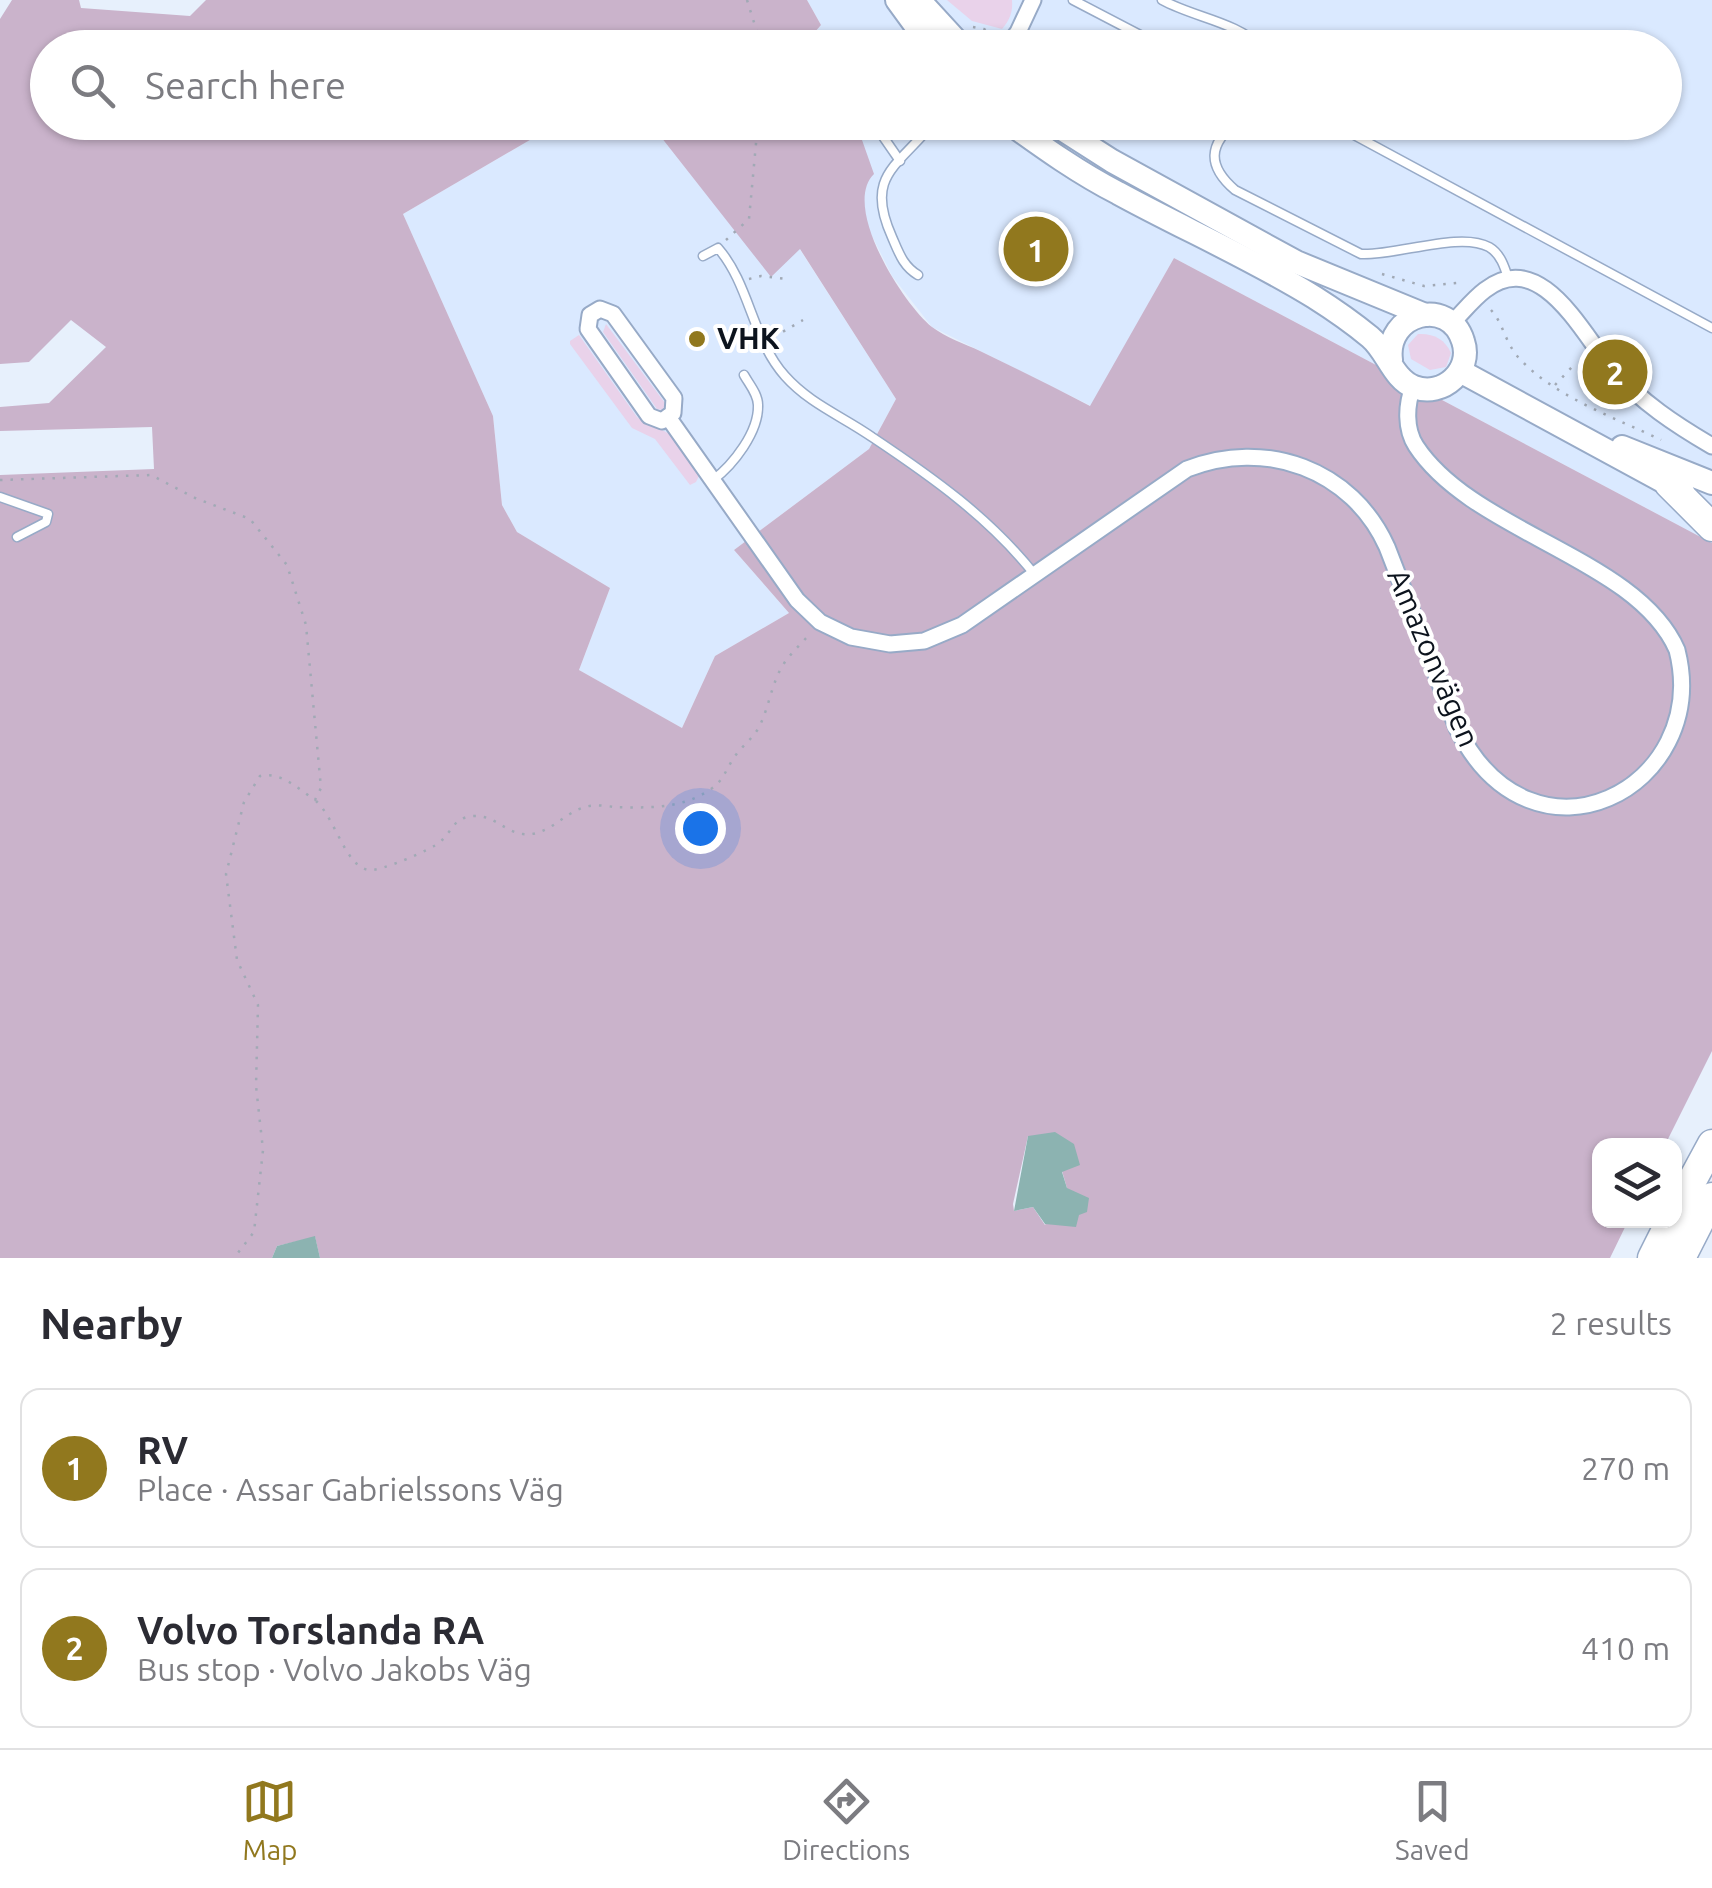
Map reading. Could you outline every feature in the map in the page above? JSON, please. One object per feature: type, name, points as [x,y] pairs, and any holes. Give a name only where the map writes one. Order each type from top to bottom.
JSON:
[{"type":"highway","points":[[1668,484],[1712,527]]},
{"type":"highway","points":[[1682,1200],[1712,1144]]},
{"type":"highway","points":[[1681,1258],[1712,1197]]},
{"type":"highway","points":[[1652,1258],[1667,1228]]},
{"type":"street","points":[[897,0],[919,30]]},
{"type":"street","points":[[919,0],[946,30]]},
{"type":"street","points":[[1019,30],[1033,0]]},
{"type":"street","points":[[1036,140],[1114,191],[1315,298],[1372,338],[1401,379],[1413,387],[1440,388],[1460,371],[1465,346],[1452,323],[1296,262],[1078,140]]},
{"type":"street","points":[[1452,323],[1486,289],[1509,281],[1532,282],[1557,296],[1614,372],[1645,401],[1712,446]]},
{"type":"street","name":"Amazonvägen","points":[[600,309],[614,314],[674,398],[674,413],[668,417],[662,421],[649,416],[588,329],[590,316],[600,309]]},
{"type":"street","points":[[1391,360],[1391,344],[1397,330],[1410,319],[1425,315]]},
{"type":"street","points":[[1460,371],[1712,508]]},
{"type":"street","name":"Amazonvägen","points":[[668,417],[797,600],[820,622],[866,642],[890,644],[918,642],[962,625],[1187,469],[1244,456],[1277,458],[1303,466],[1342,487],[1373,521],[1456,728],[1480,765],[1516,794],[1552,807],[1597,806],[1631,792],[1660,768],[1681,728],[1686,684],[1670,636],[1651,612],[1625,590],[1481,505],[1442,474],[1416,446],[1410,433],[1408,413],[1413,387]]},
{"type":"street","points":[[1571,432],[1641,453],[1712,483]]},
{"type":"lane","points":[[1073,0],[1130,30]]},
{"type":"lane","points":[[1162,0],[1241,30]]},
{"type":"lane","points":[[886,140],[900,160]]},
{"type":"lane","points":[[918,140],[881,186],[880,211],[906,268],[918,275]]},
{"type":"lane","points":[[1218,140],[1213,155],[1223,180],[1235,190],[1361,254],[1382,256],[1464,242],[1488,247],[1504,262],[1509,281]]},
{"type":"lane","points":[[1363,140],[1712,328]]},
{"type":"lane","points":[[703,256],[718,248],[733,266],[760,334],[782,373],[810,400],[870,435],[982,516],[1036,575]]},
{"type":"lane","points":[[712,480],[733,463],[753,424],[758,405],[744,375]]},
{"type":"lane","points":[[0,498],[48,514],[46,522],[17,536]]},
{"type":"path","points":[[747,0],[756,30]]},
{"type":"path","points":[[718,248],[749,220],[756,140]]},
{"type":"path","points":[[740,282],[761,276],[787,279]]},
{"type":"path","points":[[771,339],[803,320]]},
{"type":"path","points":[[1554,386],[1572,367],[1580,370]]},
{"type":"path","points":[[0,480],[151,475],[196,498],[250,518],[287,565],[306,625],[312,720],[319,748],[321,788],[315,800]]},
{"type":"path","points":[[234,1258],[254,1232],[263,1150],[256,1086],[258,1005],[237,960],[226,874],[244,802],[260,776],[283,778],[315,800],[340,834],[346,854],[356,865],[368,870],[428,850],[444,839],[449,827],[460,818],[486,816],[525,834],[541,832],[589,805],[653,808],[681,804],[710,790],[724,778],[732,760],[758,728],[784,664],[820,622]]},
{"type":"shaded area","points":[[12,0],[79,0],[81,8],[190,16],[206,0],[807,0],[821,25],[817,30],[30,30],[30,140],[530,140],[403,214],[493,416],[502,505],[517,532],[610,588],[579,670],[682,728],[715,656],[789,613],[734,550],[869,449],[896,399],[800,249],[771,277],[663,140],[862,140],[874,174],[866,189],[870,230],[892,277],[920,315],[943,334],[1090,406],[1174,258],[1712,543],[1712,1051],[1668,1138],[1592,1138],[1592,1228],[1625,1228],[1610,1258],[320,1258],[315,1237],[277,1246],[272,1258],[0,1258],[0,475],[154,469],[152,427],[0,431],[0,407],[49,403],[106,347],[71,320],[29,362],[0,364],[0,19]],"holes":[[[1028,1136],[1062,1171],[1067,1188],[1045,1225],[1033,1207],[1014,1211]]]},
{"type":"shaded area","points":[[807,0],[1712,0],[1712,543],[1174,258],[1091,406],[932,327],[892,276],[868,228],[863,201],[866,182],[861,140],[1682,140],[1682,30],[817,30],[821,25]]},
{"type":"shaded area","points":[[947,0],[1012,0],[1012,8],[1002,29],[972,21]]},
{"type":"shaded area","points":[[530,140],[663,140],[771,276],[799,248],[896,399],[869,449],[734,550],[789,613],[715,656],[682,728],[579,670],[610,588],[517,532],[502,505],[493,416],[403,214]]},
{"type":"shaded area","points":[[606,324],[665,403],[663,410],[657,409],[603,332]]},
{"type":"shaded area","points":[[1418,334],[1433,336],[1445,344],[1451,353],[1446,367],[1430,370],[1411,359],[1408,345]]},
{"type":"shaded area","points":[[579,335],[637,417],[674,438],[700,474],[696,482],[690,485],[655,439],[632,428],[570,344]]},
{"type":"shaded area","points":[[1055,1132],[1074,1144],[1080,1165],[1062,1172],[1067,1188],[1089,1198],[1087,1212],[1079,1215],[1076,1227],[1045,1224],[1033,1207],[1014,1211],[1028,1136]]},
{"type":"shaded area","points":[[315,1236],[320,1258],[272,1258],[277,1246]]},
{"type":"place","name":"RV","points":[[1036,249]]},
{"type":"place","name":"VHK","points":[[697,339]]},
{"type":"place","name":"Volvo Torslanda RA","points":[[1615,372]]}]
